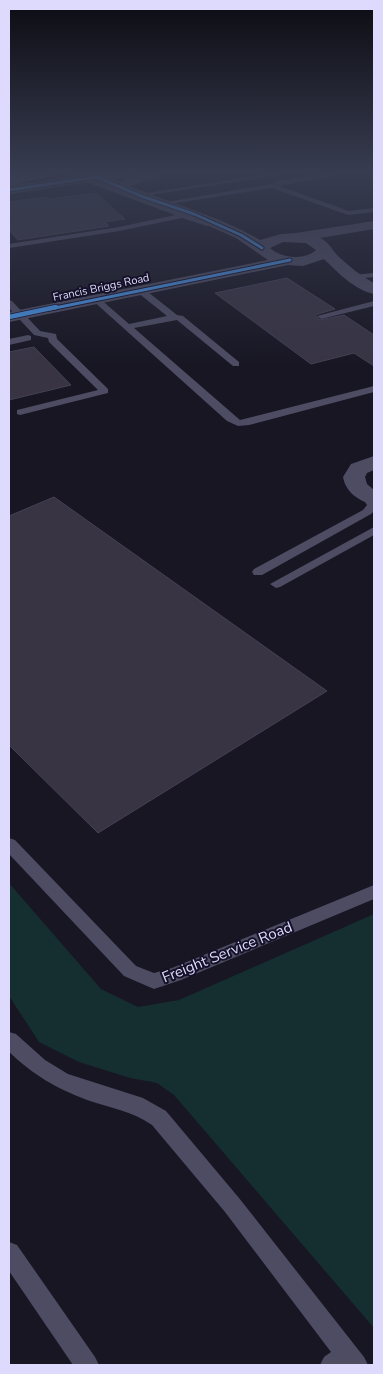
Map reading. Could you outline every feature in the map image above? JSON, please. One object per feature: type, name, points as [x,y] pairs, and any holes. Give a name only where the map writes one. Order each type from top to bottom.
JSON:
[{"type":"street","points":[[243,237],[274,258],[322,266],[352,277],[374,289]]},
{"type":"street","points":[[290,237],[314,241],[352,277]]},
{"type":"street","points":[[294,238],[299,237]]},
{"type":"street","points":[[324,249],[345,237]]},
{"type":"street","name":"Francis Briggs Road","points":[[197,278],[245,264],[262,249],[264,244],[271,240],[294,238]]},
{"type":"street","name":"Francis Briggs Road","points":[[11,313],[314,258],[321,255],[324,249]]},
{"type":"street","points":[[370,496],[356,486],[354,477],[359,469],[374,462]]},
{"type":"lane","points":[[9,246],[66,237]]},
{"type":"lane","points":[[352,277],[374,274]]},
{"type":"lane","points":[[140,290],[174,317]]},
{"type":"lane","points":[[95,299],[210,402],[238,423],[374,389]]},
{"type":"lane","points":[[321,316],[374,304]]},
{"type":"lane","points":[[11,313],[37,333],[52,337],[105,391],[20,412]]},
{"type":"lane","points":[[11,313],[28,338]]},
{"type":"lane","points":[[128,327],[174,317],[180,318],[236,364]]},
{"type":"lane","points":[[9,342],[28,338],[36,340],[52,337]]},
{"type":"lane","points":[[258,572],[367,512],[373,502],[370,496]]},
{"type":"lane","points":[[276,584],[374,530]]},
{"type":"lane","name":"Freight Service Road","points":[[9,844],[130,971],[154,981],[175,976],[374,892]]},
{"type":"lane","points":[[9,1040],[38,1066],[61,1080],[89,1091],[143,1107],[160,1118],[232,1205],[345,1362]]},
{"type":"lane","points":[[9,1253],[87,1365]]},
{"type":"green space","points":[[9,883],[101,989],[138,1007],[179,1000],[374,914],[374,1328],[174,1095],[157,1083],[130,1078],[79,1062],[39,1042],[9,996]]},
{"type":"building","points":[[15,237],[37,237],[18,240]]},
{"type":"building","points":[[287,278],[335,309],[315,315],[320,320],[344,315],[374,335],[374,366],[354,353],[311,364],[215,293]]},
{"type":"building","points":[[34,347],[71,385],[9,400],[9,352]]},
{"type":"building","points":[[54,497],[327,691],[98,833],[9,745],[9,516]]},
{"type":"cycle path","points":[[244,237],[262,248]]},
{"type":"cycle path","points":[[9,317],[290,260]]}]
